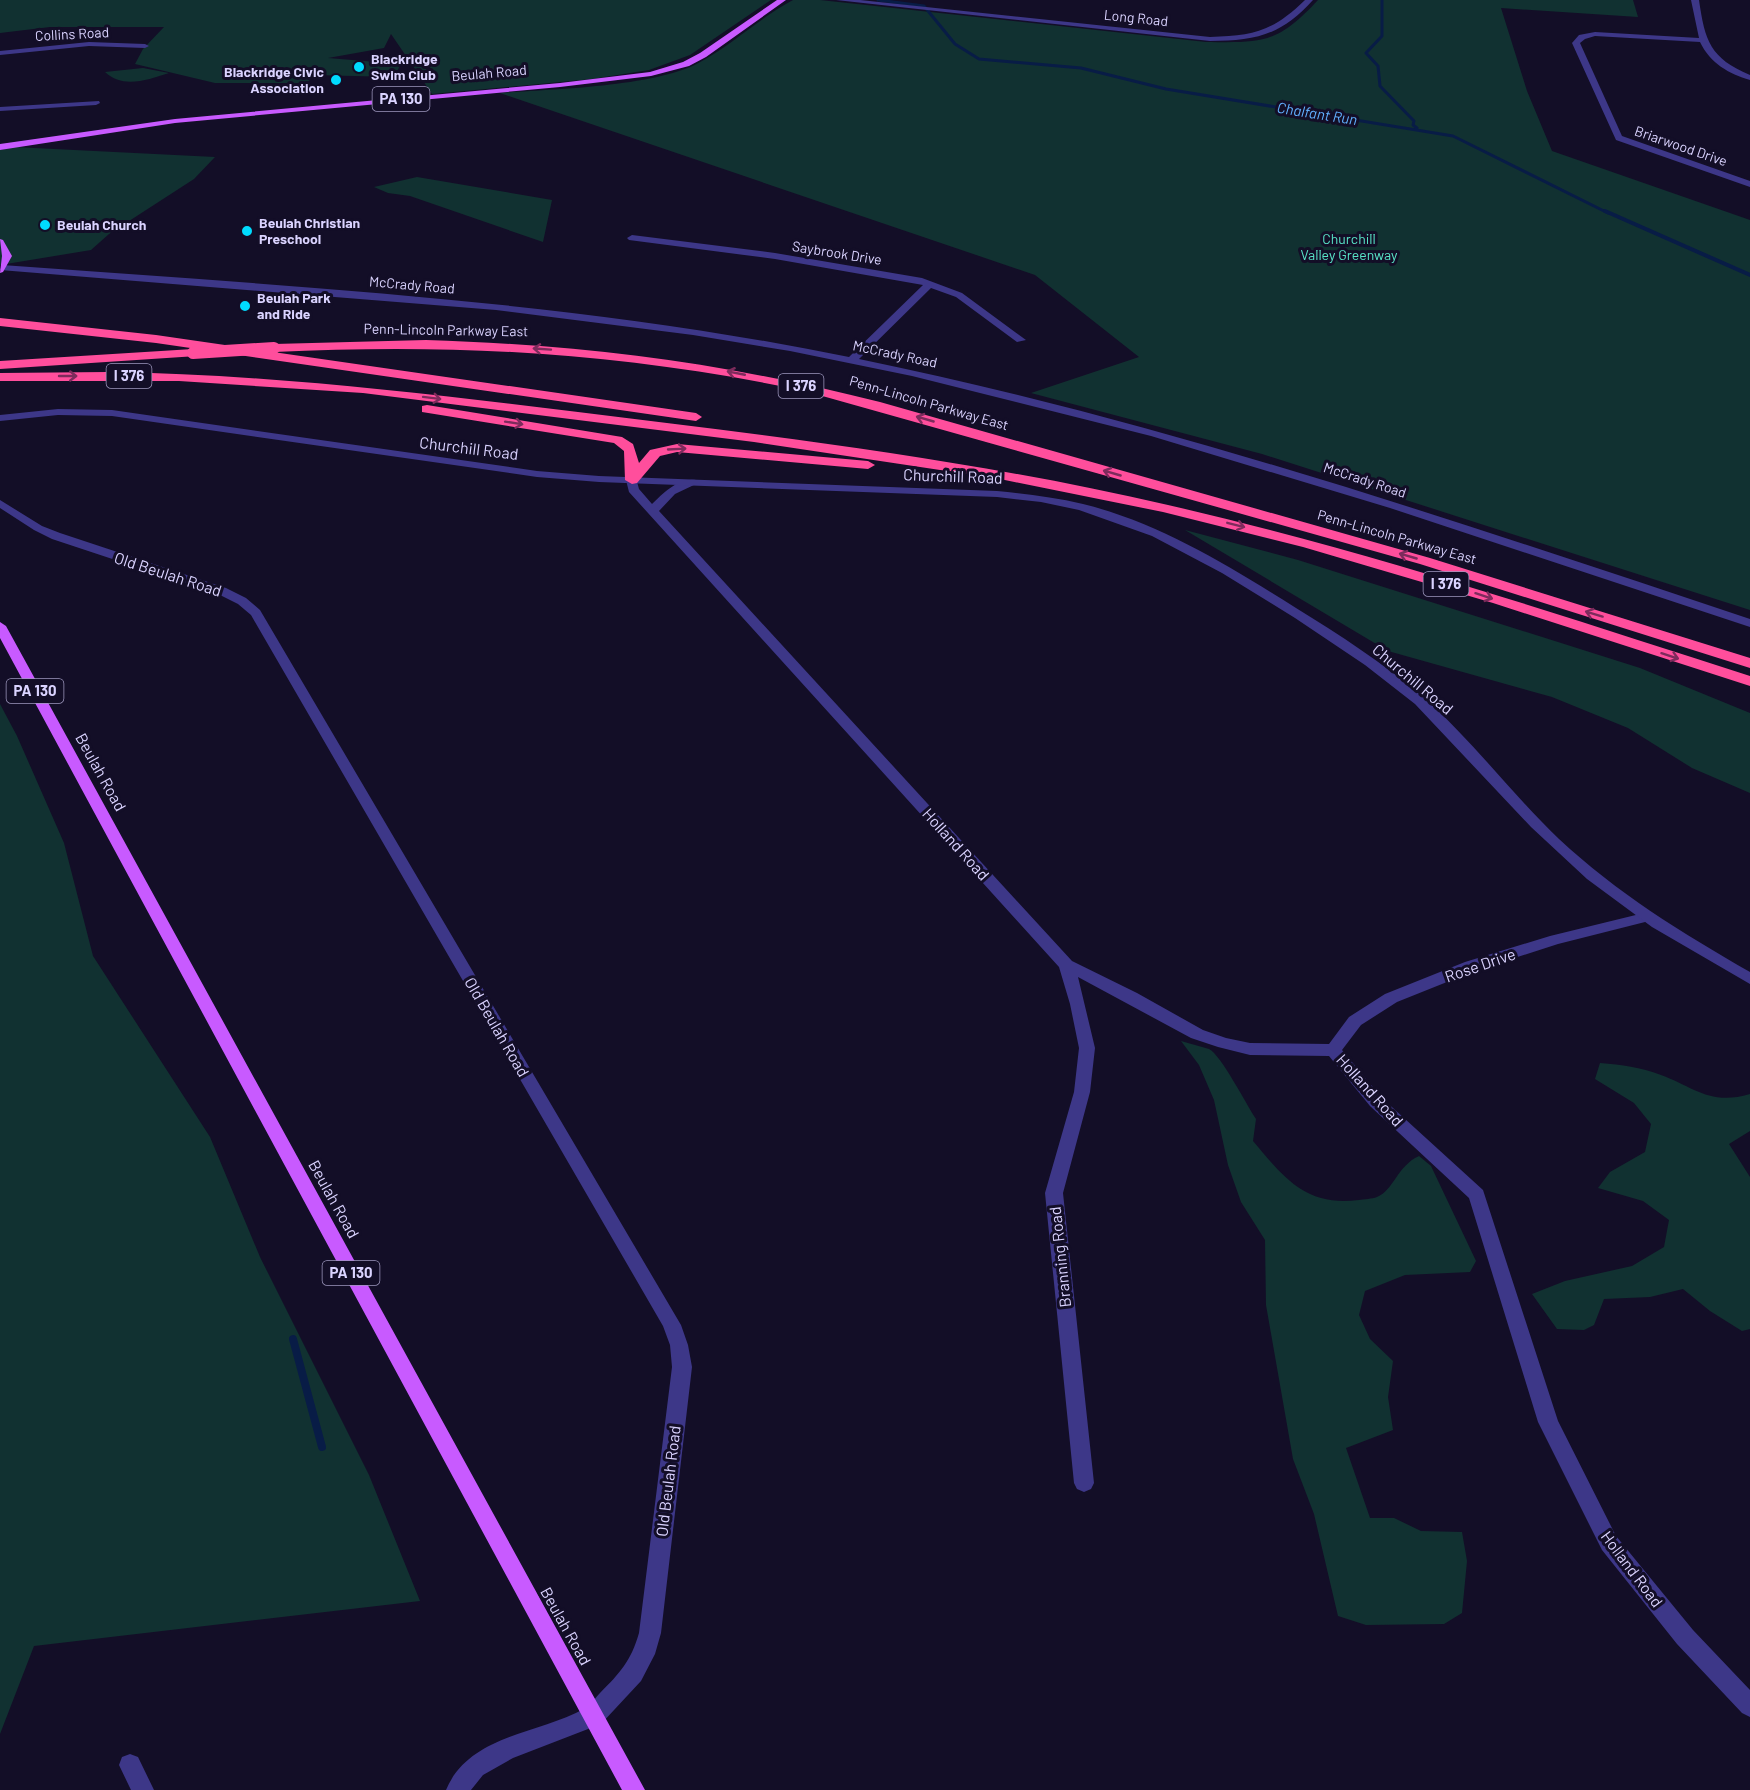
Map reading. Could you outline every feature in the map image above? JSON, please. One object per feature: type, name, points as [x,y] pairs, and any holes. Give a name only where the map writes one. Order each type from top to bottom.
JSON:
[{"type":"highway","points":[[0,324],[18,324],[194,344],[984,461],[1146,492],[1310,529]]},
{"type":"highway","name":"Penn-Lincoln Parkway East","points":[[0,365],[274,348],[396,344],[506,346],[607,354],[717,369],[847,397],[1425,561],[1750,663]]},
{"type":"highway","points":[[348,368],[749,436]]},
{"type":"highway","name":"Penn-Lincoln Parkway East","points":[[0,377],[112,376],[249,380],[354,389],[749,436],[1029,480],[1160,507],[1414,574],[1750,681]]},
{"type":"highway","points":[[249,380],[617,441],[628,446],[633,454],[632,480]]},
{"type":"highway","points":[[632,480],[650,457],[661,450],[677,448],[1029,480]]},
{"type":"main road","name":"Beulah Road","points":[[0,147],[175,121],[560,85],[651,74],[686,64],[703,55],[782,0]]},
{"type":"main road","points":[[0,242],[7,256],[1,269]]},
{"type":"main road","name":"Beulah Road","points":[[0,627],[634,1790]]},
{"type":"street","name":"Long Road","points":[[840,0],[1210,39],[1235,39],[1265,35],[1282,26],[1309,0]]},
{"type":"street","points":[[1695,0],[1700,40],[1709,53],[1750,78]]},
{"type":"street","name":"Briarwood Drive","points":[[1700,40],[1595,34],[1582,37],[1576,43],[1619,138],[1750,184]]},
{"type":"street","name":"Collins Road","points":[[0,53],[89,44],[145,46]]},
{"type":"street","points":[[0,109],[96,104]]},
{"type":"street","name":"Saybrook Drive","points":[[632,238],[787,258],[930,283],[966,300],[1021,340]]},
{"type":"street","name":"McCrady Road","points":[[1,269],[548,313],[718,336],[852,360],[1011,397],[1320,482],[1750,623]]},
{"type":"street","points":[[852,360],[930,283]]},
{"type":"street","name":"Churchill Road","points":[[0,417],[76,411],[111,413],[485,468],[632,480],[1026,496],[1102,511],[1174,540],[1215,562],[1353,650],[1410,693],[1552,840],[1598,880],[1686,943],[1750,979]]},
{"type":"street","name":"Holland Road","points":[[632,480],[633,490],[1066,965],[1131,997],[1197,1034],[1224,1043],[1250,1049],[1333,1050],[1376,1102],[1477,1196],[1548,1422],[1609,1543],[1685,1637],[1750,1706]]},
{"type":"street","points":[[652,511],[664,497],[692,482]]},
{"type":"street","name":"Old Beulah Road","points":[[0,503],[38,528],[56,536],[222,591],[242,601],[256,613],[672,1325],[679,1345],[682,1367],[650,1633],[644,1654],[633,1674],[593,1716]]},
{"type":"street","name":"Rose Drive","points":[[1333,1050],[1355,1021],[1391,998],[1471,966],[1555,940],[1648,917]]},
{"type":"street","name":"Branning Road","points":[[1066,965],[1078,1004],[1087,1048],[1082,1092],[1054,1193],[1054,1210],[1084,1483]]},
{"type":"street","points":[[457,1790],[475,1767],[505,1750],[593,1716]]},
{"type":"street","points":[[130,1765],[143,1790]]},
{"type":"green space","points":[[0,0],[771,0],[690,55],[649,70],[592,79],[432,94],[391,34],[384,48],[328,58],[401,64],[394,77],[314,75],[307,83],[215,83],[135,64],[143,49],[164,27],[50,27],[0,33]]},
{"type":"green space","name":"Churchill Valley Greenway","points":[[793,0],[820,0],[1206,42],[1242,42],[1269,38],[1280,32],[1292,25],[1318,0],[1633,0],[1638,17],[1501,8],[1527,91],[1552,151],[1750,220],[1750,610],[1262,454],[1031,393],[1139,357],[1035,275],[500,93],[604,85],[683,70],[714,54]]},
{"type":"green space","points":[[143,68],[169,73],[136,82],[127,82],[105,72]]},
{"type":"green space","points":[[14,147],[215,157],[194,179],[109,234],[91,250],[0,265],[0,150]]},
{"type":"green space","points":[[417,177],[552,200],[543,242],[410,196],[388,193],[374,187]]},
{"type":"green space","points":[[1185,530],[1298,560],[1640,668],[1750,713],[1750,793],[1692,768],[1628,728],[1552,697],[1388,651]]},
{"type":"green space","points":[[0,704],[17,736],[64,843],[93,956],[210,1137],[260,1257],[369,1475],[420,1601],[34,1646],[0,1734]]},
{"type":"green space","points":[[1181,1041],[1209,1049],[1214,1053],[1227,1070],[1256,1119],[1253,1141],[1286,1178],[1310,1194],[1340,1201],[1377,1197],[1383,1194],[1406,1166],[1419,1156],[1431,1166],[1476,1261],[1470,1272],[1405,1275],[1365,1291],[1359,1315],[1370,1339],[1393,1361],[1388,1397],[1393,1430],[1346,1448],[1370,1518],[1394,1518],[1421,1531],[1462,1532],[1467,1561],[1462,1613],[1444,1624],[1366,1625],[1338,1616],[1314,1514],[1293,1459],[1266,1305],[1265,1240],[1241,1202],[1228,1165],[1214,1100],[1199,1065]]},
{"type":"green space","points":[[1600,1063],[1646,1070],[1713,1096],[1724,1098],[1750,1094],[1750,1131],[1729,1144],[1750,1177],[1750,1329],[1742,1331],[1710,1311],[1683,1289],[1650,1297],[1604,1299],[1594,1325],[1584,1330],[1557,1329],[1532,1294],[1565,1281],[1632,1266],[1664,1247],[1669,1220],[1643,1201],[1598,1188],[1610,1172],[1645,1152],[1651,1124],[1634,1103],[1595,1079]]},
{"type":"waterway","name":"Chalfant Run","points":[[878,0],[924,6],[955,44],[979,59],[1081,68],[1166,89],[1453,136],[1608,213]]},
{"type":"waterway","points":[[1382,0],[1382,36],[1366,53],[1378,66],[1380,86],[1414,121],[1413,125],[1417,128]]},
{"type":"waterway","name":"Chalfant Run","points":[[1605,211],[1750,275]]},
{"type":"waterway","points":[[293,1339],[322,1447]]},
{"type":"place","name":"Blackridge Swim Club","points":[[359,67]]},
{"type":"place","name":"Blackridge Civic Association","points":[[336,80]]},
{"type":"place","name":"Beulah Church","points":[[45,225]]},
{"type":"place","name":"Beulah Christian Preschool","points":[[247,231]]},
{"type":"place","name":"Beulah Park and Ride","points":[[245,306]]}]
